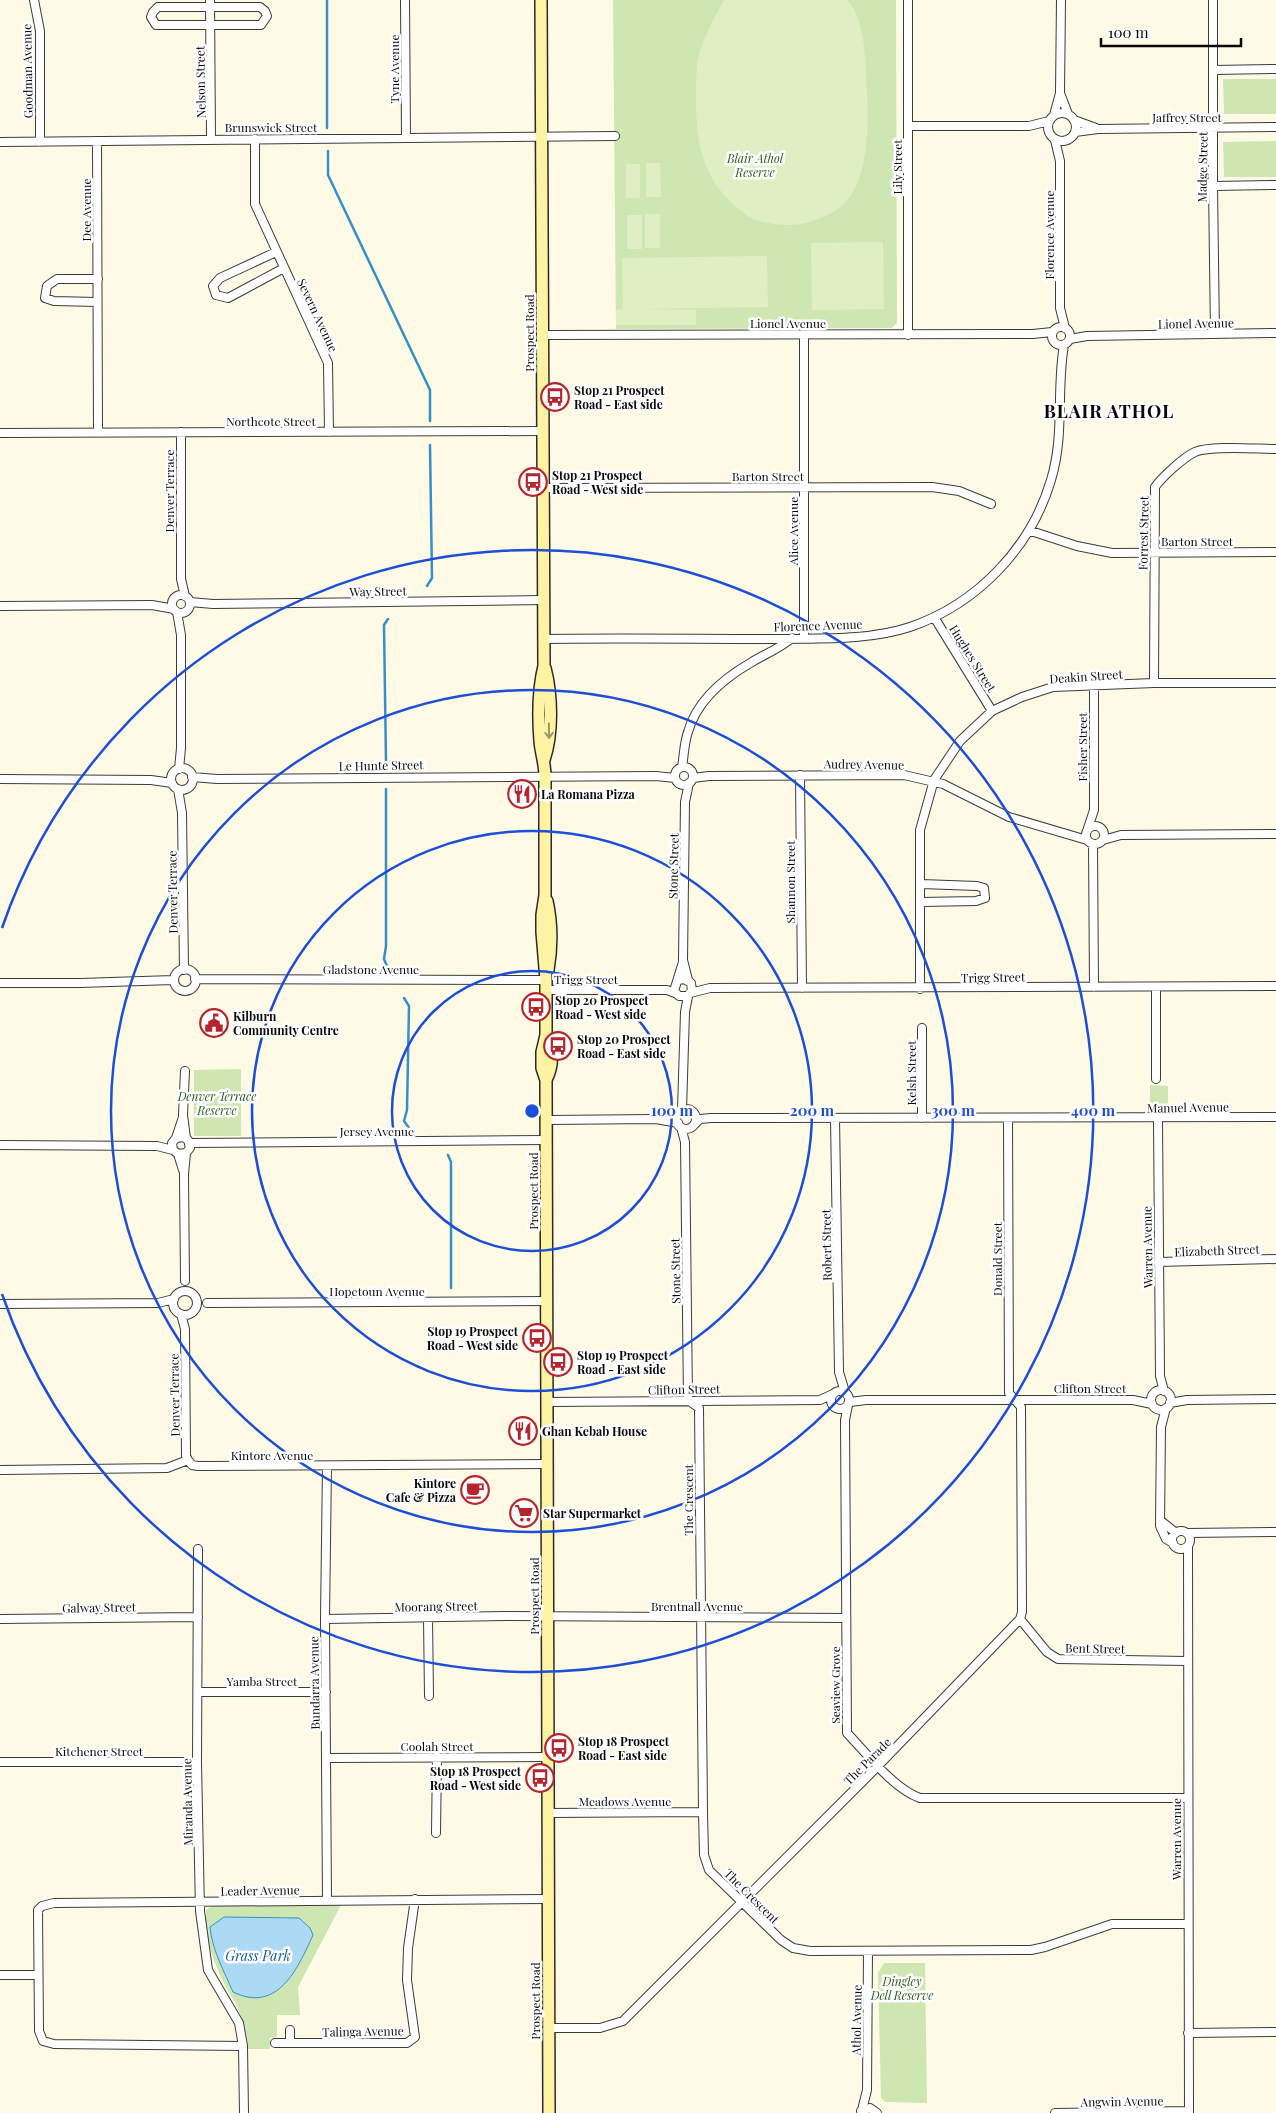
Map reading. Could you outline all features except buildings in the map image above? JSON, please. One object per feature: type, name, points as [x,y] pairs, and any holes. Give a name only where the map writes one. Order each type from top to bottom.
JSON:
[{"type":"main road","name":"Prospect Road","points":[[541,0],[544,666],[540,683],[540,743],[545,776],[545,895],[542,932],[546,985],[546,1035],[542,1068],[546,1080],[547,1120],[549,2113]]},
{"type":"street","name":"Goodman Avenue","points":[[34,0],[40,31],[40,142]]},
{"type":"street","name":"Tyne Avenue","points":[[405,0],[406,137]]},
{"type":"street","name":"Lily Street","points":[[908,0],[908,335]]},
{"type":"street","points":[[1048,132],[1060,93],[1061,0]]},
{"type":"street","name":"Madge Street","points":[[1213,0],[1215,334]]},
{"type":"street","points":[[210,4],[260,7],[267,16],[261,25],[156,25],[151,17],[152,12],[158,7],[210,4]]},
{"type":"street","name":"Nelson Street","points":[[210,4],[212,139]]},
{"type":"street","points":[[1213,70],[1276,69]]},
{"type":"street","points":[[908,126],[1029,126],[1048,132],[1055,140],[1067,140],[1075,132],[1076,126],[1060,93]]},
{"type":"street","points":[[1029,126],[1061,112],[1071,117]]},
{"type":"street","name":"Jaffrey Street","points":[[1071,117],[1098,129]]},
{"type":"street","name":"Jaffrey Street","points":[[1075,132],[1098,129],[1276,128]]},
{"type":"street","name":"Brunswick Street","points":[[0,142],[615,136]]},
{"type":"street","name":"Severn Avenue","points":[[255,139],[255,204],[328,363],[329,432]]},
{"type":"street","name":"Florence Avenue","points":[[544,639],[856,637],[908,627],[934,617],[979,589],[1006,562],[1031,531],[1051,480],[1060,430],[1060,162],[1055,140]]},
{"type":"street","name":"Florence Avenue","points":[[1060,162],[1067,140]]},
{"type":"street","name":"Dee Avenue","points":[[97,141],[98,279],[96,302],[98,432]]},
{"type":"street","points":[[1213,186],[1276,185]]},
{"type":"street","name":"Severn Avenue","points":[[276,252],[220,278],[214,286],[216,295],[228,298],[284,268]]},
{"type":"street","points":[[96,302],[54,301],[45,298],[47,286],[57,279],[98,279]]},
{"type":"street","name":"Lionel Avenue","points":[[543,335],[1033,334],[1087,336],[1276,333]]},
{"type":"street","name":"Alice Avenue","points":[[804,335],[804,638]]},
{"type":"street","name":"Northcote Street","points":[[0,433],[542,431]]},
{"type":"street","name":"Denver Terrace","points":[[180,432],[181,580],[188,605]]},
{"type":"street","name":"Forrest Street","points":[[1154,683],[1155,487],[1162,478],[1196,451],[1212,449],[1276,449]]},
{"type":"street","name":"Barton Street","points":[[543,488],[932,487],[959,491],[991,504]]},
{"type":"street","name":"Barton Street","points":[[1031,531],[1077,546],[1112,553],[1276,552]]},
{"type":"street","name":"Denver Terrace","points":[[175,599],[181,580]]},
{"type":"street","points":[[175,599],[175,611],[180,635],[182,769],[176,784]]},
{"type":"street","points":[[0,606],[152,605],[175,599],[188,605]]},
{"type":"street","name":"Way Street","points":[[188,605],[544,600]]},
{"type":"street","points":[[152,605],[175,611],[188,605]]},
{"type":"street","points":[[180,635],[188,605]]},
{"type":"street","name":"Hughes Street","points":[[934,617],[992,711]]},
{"type":"street","name":"Stone Street","points":[[683,995],[676,982],[683,960],[684,775],[688,732],[699,707],[710,692],[752,662],[782,646],[792,638]]},
{"type":"street","name":"Deakin Street","points":[[920,988],[922,884],[920,830],[934,780],[960,741],[992,711],[1022,697],[1053,687],[1094,684],[1276,683]]},
{"type":"street","name":"Fisher Street","points":[[1094,684],[1094,987]]},
{"type":"street","points":[[0,779],[151,780],[176,784],[192,780],[182,769]]},
{"type":"street","name":"Shannon Street","points":[[800,775],[802,988]]},
{"type":"street","name":"Audrey Avenue","points":[[545,776],[904,775],[934,780],[1009,817],[1068,835],[1093,838],[1122,835],[1276,834]]},
{"type":"street","name":"Le Hunte Street","points":[[192,780],[545,776]]},
{"type":"street","name":"Denver Terrace","points":[[176,784],[182,813],[184,970]]},
{"type":"street","name":"Fisher Street","points":[[1094,810],[1102,828]]},
{"type":"street","name":"Audrey Avenue","points":[[1093,838],[1092,826],[1122,835]]},
{"type":"street","points":[[1093,838],[1105,834],[1102,828]]},
{"type":"street","points":[[922,884],[977,886],[984,888],[984,898],[976,901],[922,902]]},
{"type":"street","name":"Stone Street","points":[[683,960],[690,982]]},
{"type":"street","points":[[184,970],[192,973],[195,979],[194,986],[184,991],[177,988],[173,980],[176,974],[184,970]]},
{"type":"street","name":"Gladstone Avenue","points":[[195,979],[546,985]]},
{"type":"street","name":"Trigg Street","points":[[656,990],[684,979],[710,988]]},
{"type":"street","points":[[0,983],[173,980]]},
{"type":"street","points":[[686,1126],[683,1090],[683,995],[690,982]]},
{"type":"street","name":"Trigg Street","points":[[546,985],[667,990],[683,995],[710,988],[1276,986]]},
{"type":"street","points":[[1156,987],[1156,1079]]},
{"type":"street","name":"Kelsh Street","points":[[922,1028],[922,1118]]},
{"type":"street","points":[[177,1296],[185,1281],[184,1071]]},
{"type":"street","points":[[656,1119],[686,1111]]},
{"type":"street","points":[[547,1120],[656,1119],[686,1126],[696,1121],[686,1111]]},
{"type":"street","name":"Manuel Avenue","points":[[686,1111],[710,1118]]},
{"type":"street","points":[[183,1115],[175,1139],[184,1148]]},
{"type":"street","name":"Manuel Avenue","points":[[686,1126],[700,1119],[710,1118],[1276,1117]]},
{"type":"street","name":"Robert Street","points":[[835,1118],[839,1372],[835,1393],[831,1400],[835,1407]]},
{"type":"street","name":"Donald Street","points":[[1008,1118],[1008,1393],[1012,1399]]},
{"type":"street","name":"Warren Avenue","points":[[1158,1118],[1160,1376],[1163,1397],[1161,1427],[1161,1521],[1162,1533],[1175,1546],[1187,1564]]},
{"type":"street","name":"Stone Street","points":[[686,1126],[684,1142],[688,1400]]},
{"type":"street","name":"Jersey Avenue","points":[[157,1146],[175,1139],[184,1148]]},
{"type":"street","name":"Jersey Avenue","points":[[0,1146],[157,1146],[184,1148],[207,1143],[547,1140]]},
{"type":"street","name":"Elizabeth Street","points":[[1158,1262],[1276,1259]]},
{"type":"street","points":[[185,1281],[197,1301],[185,1312]]},
{"type":"street","points":[[158,1303],[177,1296],[193,1295]]},
{"type":"street","name":"Hopetoun Avenue","points":[[193,1295],[207,1303]]},
{"type":"street","points":[[177,1296],[185,1312]]},
{"type":"street","name":"Hopetoun Avenue","points":[[185,1312],[207,1303],[548,1300]]},
{"type":"street","points":[[0,1304],[158,1303],[185,1312]]},
{"type":"street","name":"Denver Terrace","points":[[185,1312],[186,1456],[188,1460]]},
{"type":"street","name":"Robert Street","points":[[839,1372],[848,1399]]},
{"type":"street","name":"Clifton Street","points":[[548,1402],[820,1400],[835,1393],[848,1399],[866,1400],[1133,1400],[1163,1397],[1187,1400],[1276,1399]]},
{"type":"street","name":"Warren Avenue","points":[[1161,1427],[1154,1406],[1163,1397]]},
{"type":"street","name":"Clifton Street","points":[[1133,1400],[1154,1406],[1163,1397]]},
{"type":"street","points":[[835,1407],[844,1409],[848,1399]]},
{"type":"street","name":"Seaview Grove","points":[[848,1399],[845,1420],[847,1733],[878,1766],[910,1794],[920,1798],[1188,1798]]},
{"type":"street","points":[[1012,1399],[1020,1407],[1022,1612],[1020,1619]]},
{"type":"street","name":"The Crescent","points":[[688,1400],[699,1410],[702,1812],[704,1855],[709,1870],[781,1940],[793,1948],[810,1951],[1031,1950],[1112,1924],[1188,1924]]},
{"type":"street","name":"Clifton Street","points":[[820,1400],[835,1407]]},
{"type":"street","points":[[835,1407],[845,1420]]},
{"type":"street","points":[[0,1470],[167,1468],[188,1460]]},
{"type":"street","name":"Kintore Avenue","points":[[188,1460],[192,1465],[198,1466],[547,1464]]},
{"type":"street","name":"Bundarra Avenue","points":[[327,1466],[325,1620],[327,1900]]},
{"type":"street","points":[[1161,1521],[1176,1533]]},
{"type":"street","points":[[1176,1533],[1182,1531],[1187,1533],[1276,1532]]},
{"type":"street","points":[[1176,1533],[1175,1546],[1189,1545],[1205,1533]]},
{"type":"street","name":"Warren Avenue","points":[[1187,1533],[1189,1545],[1187,1564],[1189,2112]]},
{"type":"street","name":"Miranda Avenue","points":[[198,1548],[199,1692],[197,1762],[200,1902],[208,1970],[239,2023],[243,2046],[244,2113]]},
{"type":"street","name":"Brentnall Avenue","points":[[548,1616],[846,1618]]},
{"type":"street","name":"Moorang Street","points":[[325,1620],[548,1616]]},
{"type":"street","name":"Galway Street","points":[[0,1619],[198,1617]]},
{"type":"street","points":[[428,1618],[428,1696]]},
{"type":"street","name":"Bent Street","points":[[1020,1619],[1047,1652],[1058,1659],[1187,1661]]},
{"type":"street","name":"The Parade","points":[[549,2028],[600,2028],[623,2022],[878,1766],[1020,1619]]},
{"type":"street","name":"Yamba Street","points":[[199,1692],[326,1692]]},
{"type":"street","points":[[436,1833],[437,1757]]},
{"type":"street","name":"Coolah Street","points":[[326,1758],[548,1757]]},
{"type":"street","name":"Kitchener Street","points":[[0,1762],[197,1762]]},
{"type":"street","name":"Meadows Avenue","points":[[548,1813],[702,1812]]},
{"type":"street","name":"Leader Avenue","points":[[243,2046],[48,2044],[43,2041],[39,2031],[38,1910],[42,1906],[54,1903],[415,1899],[548,1900]]},
{"type":"street","name":"Talinga Avenue","points":[[275,2043],[407,2043],[415,2038],[407,1980],[408,1948],[415,1899]]},
{"type":"street","name":"Athol Avenue","points":[[860,2112],[867,2090],[868,1951]]},
{"type":"street","points":[[0,1975],[38,1975]]},
{"type":"street","points":[[290,2030],[290,2043]]},
{"type":"street","points":[[1188,2033],[1276,2032]]},
{"type":"street","name":"Athol Avenue","points":[[867,2090],[875,2111]]},
{"type":"street","points":[[860,2112],[870,2108],[875,2111]]},
{"type":"street","name":"Angwin Avenue","points":[[1055,2113],[1189,2112]]},
{"type":"green space","name":"Blair Athol Reserve","points":[[613,0],[896,0],[897,323],[892,328],[616,329]]},
{"type":"green space","points":[[724,0],[847,0],[853,8],[858,19],[864,44],[868,107],[867,137],[858,182],[843,205],[829,214],[795,225],[779,225],[760,221],[744,213],[730,201],[710,174],[704,159],[697,127],[696,72],[702,44]]},
{"type":"green space","points":[[1223,79],[1276,79],[1276,114],[1224,114]]},
{"type":"green space","points":[[1276,141],[1276,177],[1224,177],[1223,142]]},
{"type":"green space","points":[[646,163],[660,163],[661,197],[646,197]]},
{"type":"green space","points":[[626,164],[640,164],[640,198],[626,198]]},
{"type":"green space","points":[[645,214],[660,214],[660,248],[645,248]]},
{"type":"green space","points":[[627,215],[642,215],[642,249],[627,249]]},
{"type":"green space","points":[[883,242],[884,309],[812,310],[811,243]]},
{"type":"green space","points":[[767,256],[768,307],[641,309],[696,310],[696,325],[616,325],[616,310],[623,309],[622,258]]},
{"type":"green space","name":"Denver Terrace Reserve","points":[[241,1069],[241,1136],[194,1136],[194,1070]]},
{"type":"green space","points":[[1150,1085],[1168,1086],[1168,1105],[1150,1104]]},
{"type":"green space","points":[[341,1905],[298,1987],[300,2015],[277,2015],[277,2037],[270,2038],[270,2049],[248,2049],[241,2016],[222,1979],[210,1949],[206,1928],[207,1909],[212,1906]]},
{"type":"green space","name":"Dingley Dell Reserve","points":[[884,1963],[925,1963],[927,2103],[885,2102],[881,2098],[878,1973]]},
{"type":"water","name":"Grass Park","points":[[224,1917],[299,1918],[310,1928],[313,1935],[293,1973],[284,1984],[274,1992],[262,1997],[249,1997],[233,1992],[213,1944],[210,1927]]},
{"type":"waterway","points":[[327,0],[327,128]]},
{"type":"waterway","points":[[328,151],[328,175],[430,390],[430,421]]},
{"type":"waterway","points":[[427,586],[432,578],[430,445]]},
{"type":"waterway","points":[[386,762],[384,625],[388,619]]},
{"type":"waterway","points":[[386,789],[386,946],[384,959],[387,966]]},
{"type":"waterway","points":[[404,998],[409,1006],[407,1110],[404,1121],[409,1128]]},
{"type":"waterway","points":[[448,1155],[451,1162],[451,1288]]},
{"type":"place","name":"Stop 21 Prospect Road - East side","points":[[555,397]]},
{"type":"place","name":"Stop 21 Prospect Road - West side","points":[[533,482]]},
{"type":"place","name":"La Romana Pizza","points":[[522,794]]},
{"type":"place","name":"Stop 20 Prospect Road - West side","points":[[536,1007]]},
{"type":"place","name":"Kilburn Community Centre","points":[[214,1023]]},
{"type":"place","name":"Stop 20 Prospect Road - East side","points":[[558,1046]]},
{"type":"place","name":"Stop 19 Prospect Road - West side","points":[[537,1338]]},
{"type":"place","name":"Stop 19 Prospect Road - East side","points":[[558,1362]]},
{"type":"place","name":"Ghan Kebab House","points":[[523,1431]]},
{"type":"place","name":"Kintore Cafe & Pizza","points":[[475,1490]]},
{"type":"place","name":"Star Supermarket","points":[[524,1513]]},
{"type":"place","name":"Stop 18 Prospect Road - East side","points":[[559,1748]]},
{"type":"place","name":"Stop 18 Prospect Road - West side","points":[[540,1778]]},
{"type":"district","name":"BLAIR ATHOL","points":[[1109,411]]}]
